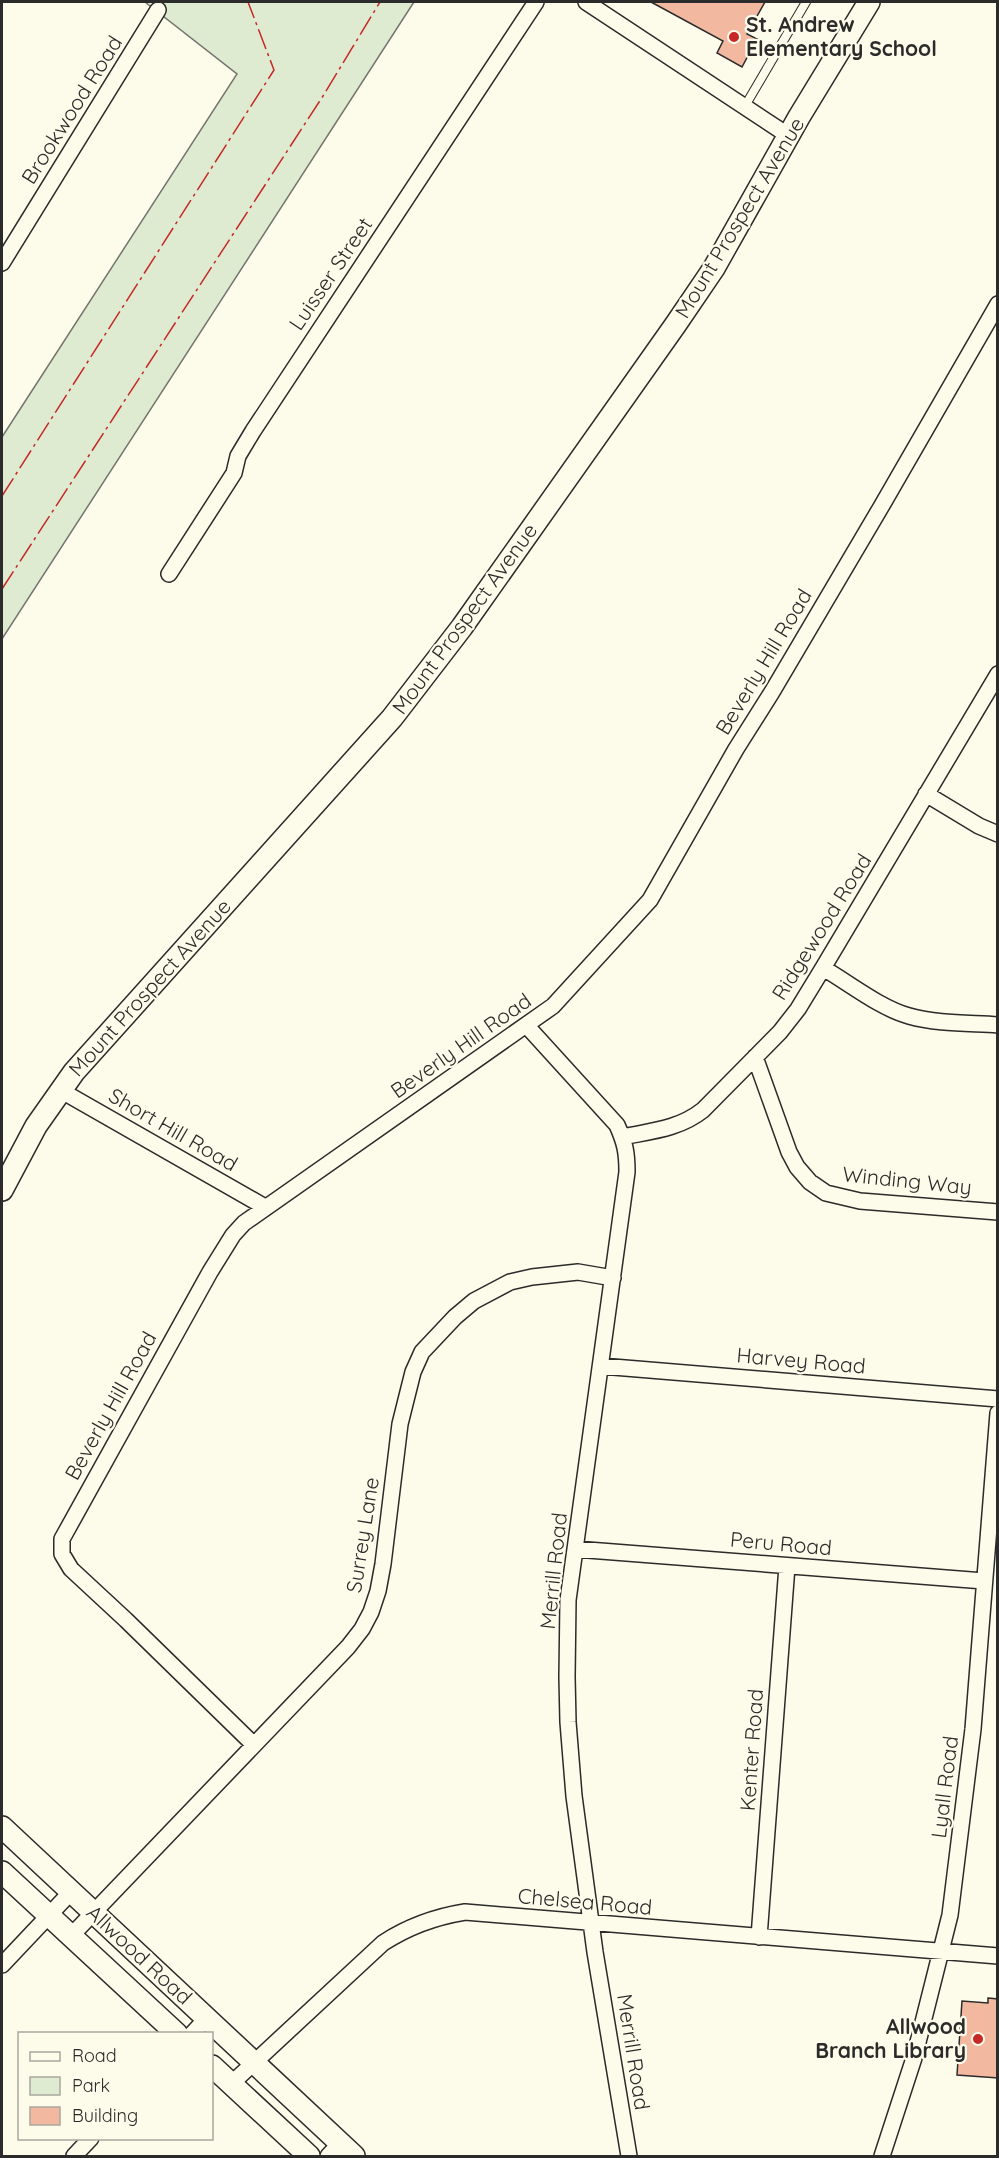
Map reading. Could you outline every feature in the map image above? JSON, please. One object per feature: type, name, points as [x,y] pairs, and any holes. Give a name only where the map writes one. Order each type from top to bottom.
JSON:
[{"type":"street","name":"Luisser Street","points":[[169,574],[234,473],[238,456],[253,431],[536,2]]},
{"type":"street","points":[[586,2],[789,136]]},
{"type":"street","name":"Mount Prospect Avenue","points":[[2,1190],[36,1125],[74,1072],[392,718],[455,636],[676,324],[726,248],[789,136],[869,2]]},
{"type":"street","name":"Brookwood Road","points":[[2,263],[158,10]]},
{"type":"street","name":"Beverly Hill Road","points":[[254,1745],[71,1569],[62,1554],[62,1539],[210,1272],[243,1223],[553,1006],[650,900],[719,777],[832,590],[998,304]]},
{"type":"street","name":"Ridgewood Road","points":[[622,1137],[675,1127],[690,1120],[703,1110],[780,1032],[798,1009],[823,968],[998,674]]},
{"type":"street","points":[[926,795],[979,826],[998,834]]},
{"type":"street","points":[[823,968],[907,1016],[998,1025]]},
{"type":"street","name":"Merrill Road","points":[[526,1025],[617,1125],[626,1143],[627,1172],[568,1600],[568,1722],[574,1796],[591,1923],[629,2157]]},
{"type":"street","name":"Winding Way","points":[[755,1057],[789,1152],[797,1167],[818,1188],[826,1193],[860,1201],[998,1212]]},
{"type":"street","name":"Short Hill Road","points":[[60,1090],[265,1207]]},
{"type":"street","name":"Surrey Lane","points":[[71,1936],[348,1647],[362,1629],[371,1612],[383,1564],[402,1415],[413,1372],[422,1352],[455,1317],[474,1301],[510,1282],[578,1272],[613,1278]]},
{"type":"street","name":"Harvey Road","points":[[601,1366],[998,1398]]},
{"type":"street","name":"Lyall Road","points":[[882,2157],[914,2058],[950,1915],[972,1741],[998,1413]]},
{"type":"street","name":"Peru Road","points":[[575,1549],[984,1581]]},
{"type":"street","name":"Kenter Road","points":[[759,1937],[787,1566]]},
{"type":"street","name":"Allwood Road","points":[[2,1827],[254,2063],[341,2152]]},
{"type":"street","name":"Allwood Road","points":[[2,1872],[175,2032]]},
{"type":"street","points":[[2,1965],[71,1892]]},
{"type":"street","name":"Chelsea Road","points":[[231,2084],[383,1943],[422,1922],[465,1911],[998,1956]]},
{"type":"street","points":[[194,2032],[207,2018]]},
{"type":"street","points":[[213,2067],[309,2157]]},
{"type":"street","points":[[74,2157],[91,2140]]},
{"type":"lane","points":[[745,106],[806,2]]},
{"type":"green space","points":[[145,2],[414,2],[2,639],[2,437],[237,74]]},
{"type":"building","name":"St. Andrew Elementary School","points":[[651,2],[765,2],[747,34],[757,39],[742,67],[717,53],[723,41]]},
{"type":"building","name":"Allwood Branch Library","points":[[988,1998],[998,1999],[998,2078],[957,2075],[962,2001],[988,2003]]},
{"type":"power","points":[[2,496],[274,70],[248,2]]},
{"type":"power","points":[[2,589],[323,96],[380,2]]},
{"type":"place","name":"St. Andrew Elementary School","points":[[734,37]]},
{"type":"place","name":"Allwood Branch Library","points":[[978,2039]]}]
